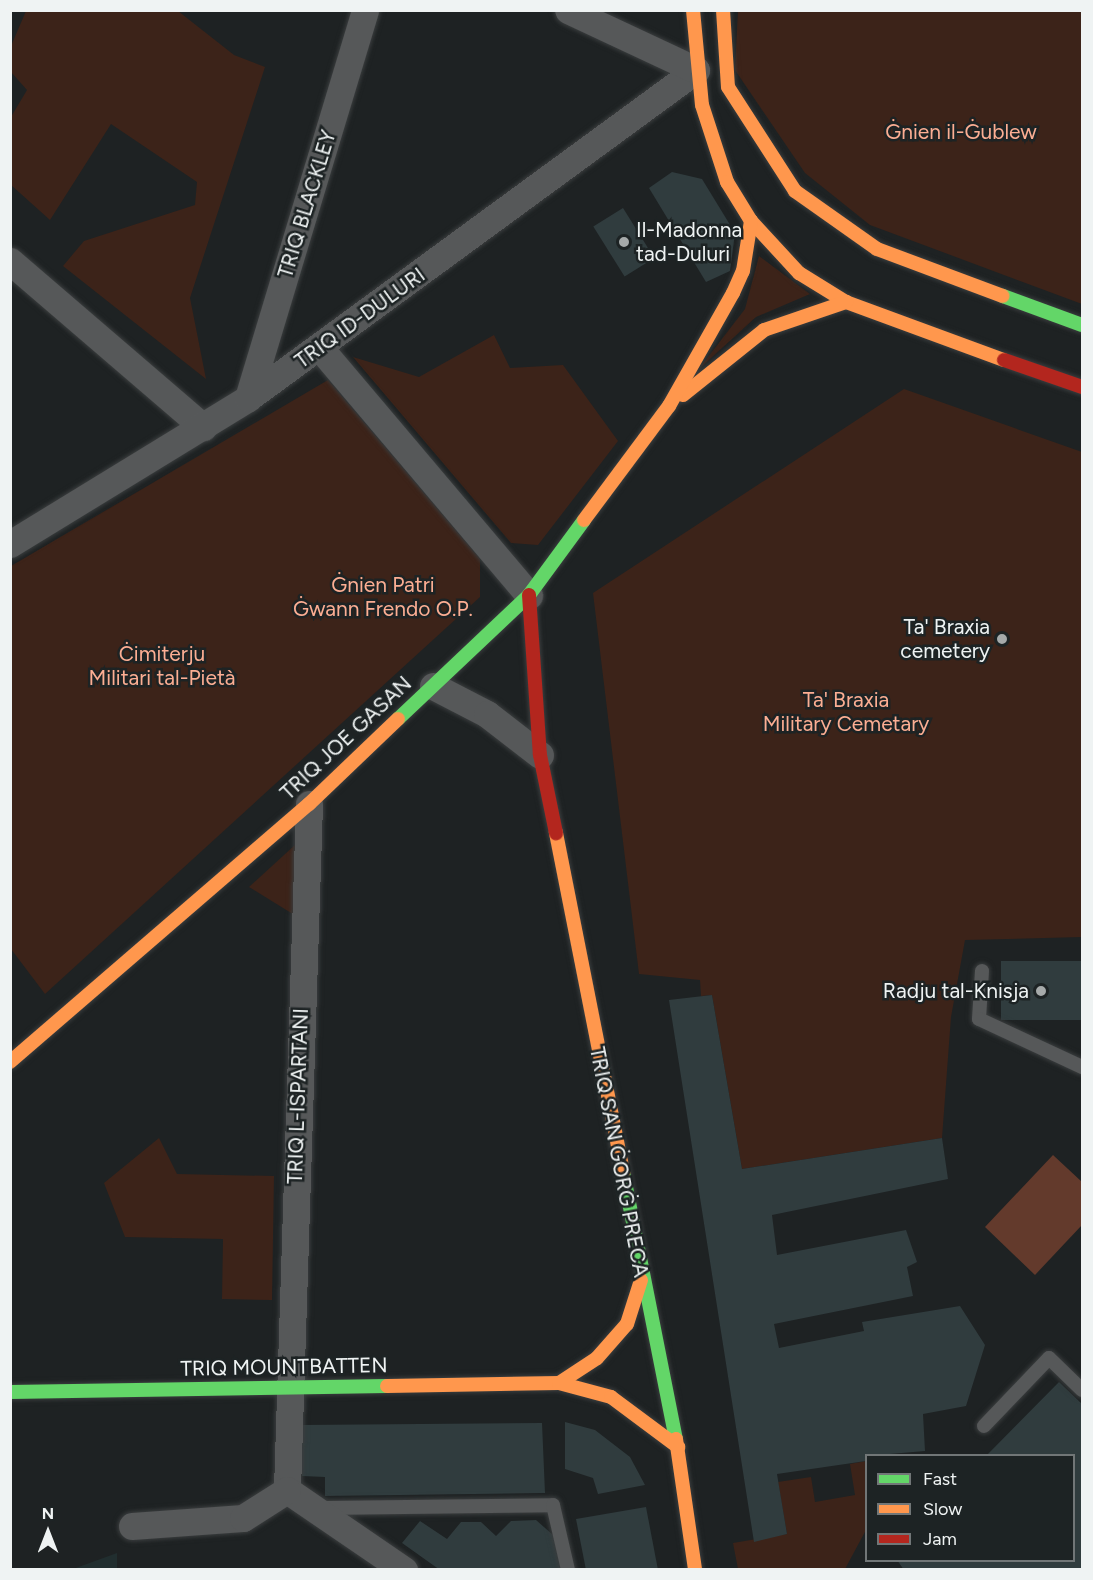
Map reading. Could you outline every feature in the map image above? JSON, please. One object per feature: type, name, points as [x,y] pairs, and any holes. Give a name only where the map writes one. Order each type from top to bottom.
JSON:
[{"type":"main road","points":[[693,10],[696,70],[727,182],[751,221],[799,273],[846,302],[1083,387]]},
{"type":"main road","points":[[723,10],[728,87],[789,182],[831,221],[877,249],[1083,325]]},
{"type":"main road","name":"TRIQ JOE GASAN","points":[[10,1062],[309,804],[529,595],[669,406],[736,286],[751,221]]},
{"type":"main road","name":"TRIQ JOE GASAN","points":[[669,406],[764,330],[846,302]]},
{"type":"main road","name":"TRIQ SAN ĠORĠ PRECA","points":[[529,595],[540,755],[641,1278],[678,1448],[695,1569]]},
{"type":"main road","points":[[559,1383],[597,1358],[627,1324],[641,1278]]},
{"type":"main road","name":"TRIQ MOUNTBATTEN","points":[[10,1392],[559,1383],[611,1397],[678,1448]]},
{"type":"street","name":"TRIQ BLACKLEY","points":[[248,398],[365,10]]},
{"type":"street","points":[[568,10],[696,70]]},
{"type":"street","name":"TRIQ ID-DULURI","points":[[10,544],[248,398],[320,348],[696,70]]},
{"type":"street","points":[[10,261],[203,427]]},
{"type":"street","points":[[320,348],[529,595]]},
{"type":"street","points":[[433,686],[487,714],[540,755]]},
{"type":"street","name":"TRIQ L-ISPARTANI","points":[[287,1490],[287,1389],[309,804]]},
{"type":"street","points":[[132,1526],[243,1518],[287,1490],[322,1509],[404,1569]]},
{"type":"lane","points":[[982,971],[979,1019],[1083,1067]]},
{"type":"lane","points":[[984,1426],[1049,1358],[1083,1390]]},
{"type":"lane","points":[[322,1509],[553,1505],[568,1569]]},
{"type":"shaded area","points":[[1053,1155],[1082,1182],[1082,1225],[1035,1275],[985,1227]]},
{"type":"shaded area","points":[[117,1553],[117,1569],[73,1569]]},
{"type":"green space","points":[[26,11],[178,11],[234,55],[265,67],[190,298],[206,379],[63,266],[84,241],[195,205],[197,182],[111,124],[50,220],[11,185],[11,117],[27,90],[11,72],[11,46]]},
{"type":"green space","name":"Ġnien il-Ġublew","points":[[738,11],[1082,11],[1082,304],[870,225],[805,173],[735,70]]},
{"type":"green space","points":[[759,256],[810,294],[756,317],[698,370],[745,309]]},
{"type":"green space","points":[[494,335],[510,368],[563,365],[618,441],[538,545],[511,543],[353,357],[419,377]]},
{"type":"green space","name":"Ċimiterju Militari tal-Pietà","points":[[328,380],[480,559],[480,597],[45,994],[11,949],[11,566]]},
{"type":"green space","name":"Ta' Braxia Military Cemetary","points":[[904,389],[1082,452],[1082,937],[965,940],[951,1017],[942,1138],[742,1169],[712,995],[701,996],[700,980],[639,974],[593,593]]},
{"type":"green space","points":[[296,844],[296,916],[249,887]]},
{"type":"green space","points":[[159,1138],[177,1174],[274,1176],[272,1300],[222,1299],[223,1239],[125,1237],[104,1183]]},
{"type":"green space","points":[[865,1461],[865,1532],[845,1569],[738,1569],[733,1543],[787,1534],[778,1482],[811,1477],[815,1502],[855,1495],[850,1464]]},
{"type":"building","points":[[672,172],[702,179],[735,233],[730,271],[706,282],[649,188]]},
{"type":"building","name":"Il-Madonna tad-Duluri","points":[[623,208],[654,258],[625,277],[593,227]]},
{"type":"building","name":"Radju tal-Knisja","points":[[1001,961],[1082,961],[1082,1020],[1001,1020]]},
{"type":"building","points":[[712,995],[742,1169],[942,1138],[948,1179],[772,1215],[777,1255],[906,1230],[917,1262],[907,1267],[913,1296],[774,1324],[779,1348],[864,1331],[862,1322],[960,1306],[985,1345],[966,1406],[923,1414],[925,1451],[865,1454],[865,1461],[777,1474],[787,1534],[754,1542],[669,1000]]},
{"type":"building","points":[[1059,1382],[1082,1404],[1082,1570],[904,1570],[898,1562],[1075,1562],[1075,1454],[988,1454]]},
{"type":"building","points":[[565,1422],[595,1430],[630,1457],[645,1485],[598,1494],[593,1478],[565,1469]]},
{"type":"building","points":[[542,1423],[545,1493],[325,1496],[325,1477],[302,1476],[300,1425]]},
{"type":"building","points":[[646,1507],[658,1570],[586,1570],[576,1519]]},
{"type":"building","points":[[536,1520],[561,1542],[562,1570],[440,1570],[402,1543],[420,1521],[447,1539],[461,1522],[481,1522],[496,1536],[511,1521]]},
{"type":"traffic: fast","points":[[1003,296],[1082,325]]},
{"type":"traffic: fast","points":[[398,719],[529,595],[584,520]]},
{"type":"traffic: fast","points":[[623,1172],[676,1439]]},
{"type":"traffic: fast","points":[[10,1392],[387,1386]]},
{"type":"traffic: slow","points":[[693,10],[702,105],[727,182],[751,221],[799,273],[846,302],[1004,360]]},
{"type":"traffic: slow","points":[[723,10],[728,87],[795,191],[877,249],[1003,296]]},
{"type":"traffic: slow","points":[[584,520],[669,406],[733,293],[743,271],[751,221]]},
{"type":"traffic: slow","points":[[683,395],[764,330],[846,302]]},
{"type":"traffic: slow","points":[[10,1062],[309,804],[398,719]]},
{"type":"traffic: slow","points":[[556,833],[623,1172]]},
{"type":"traffic: slow","points":[[559,1383],[597,1358],[627,1324],[641,1280]]},
{"type":"traffic: slow","points":[[387,1386],[559,1383],[611,1397],[678,1447]]},
{"type":"traffic: slow","points":[[676,1439],[695,1570]]},
{"type":"traffic: jam","points":[[1004,360],[1082,387]]},
{"type":"traffic: jam","points":[[529,595],[540,755],[556,833]]},
{"type":"place","name":"Il-Madonna tad-Duluri","points":[[624,242]]},
{"type":"place","name":"Ta' Braxia cemetery","points":[[1002,639]]},
{"type":"place","name":"Radju tal-Knisja","points":[[1041,991]]},
{"type":"park label","name":"Ġnien Patri Ġwann Frendo O.P.","points":[[383,597]]}]
